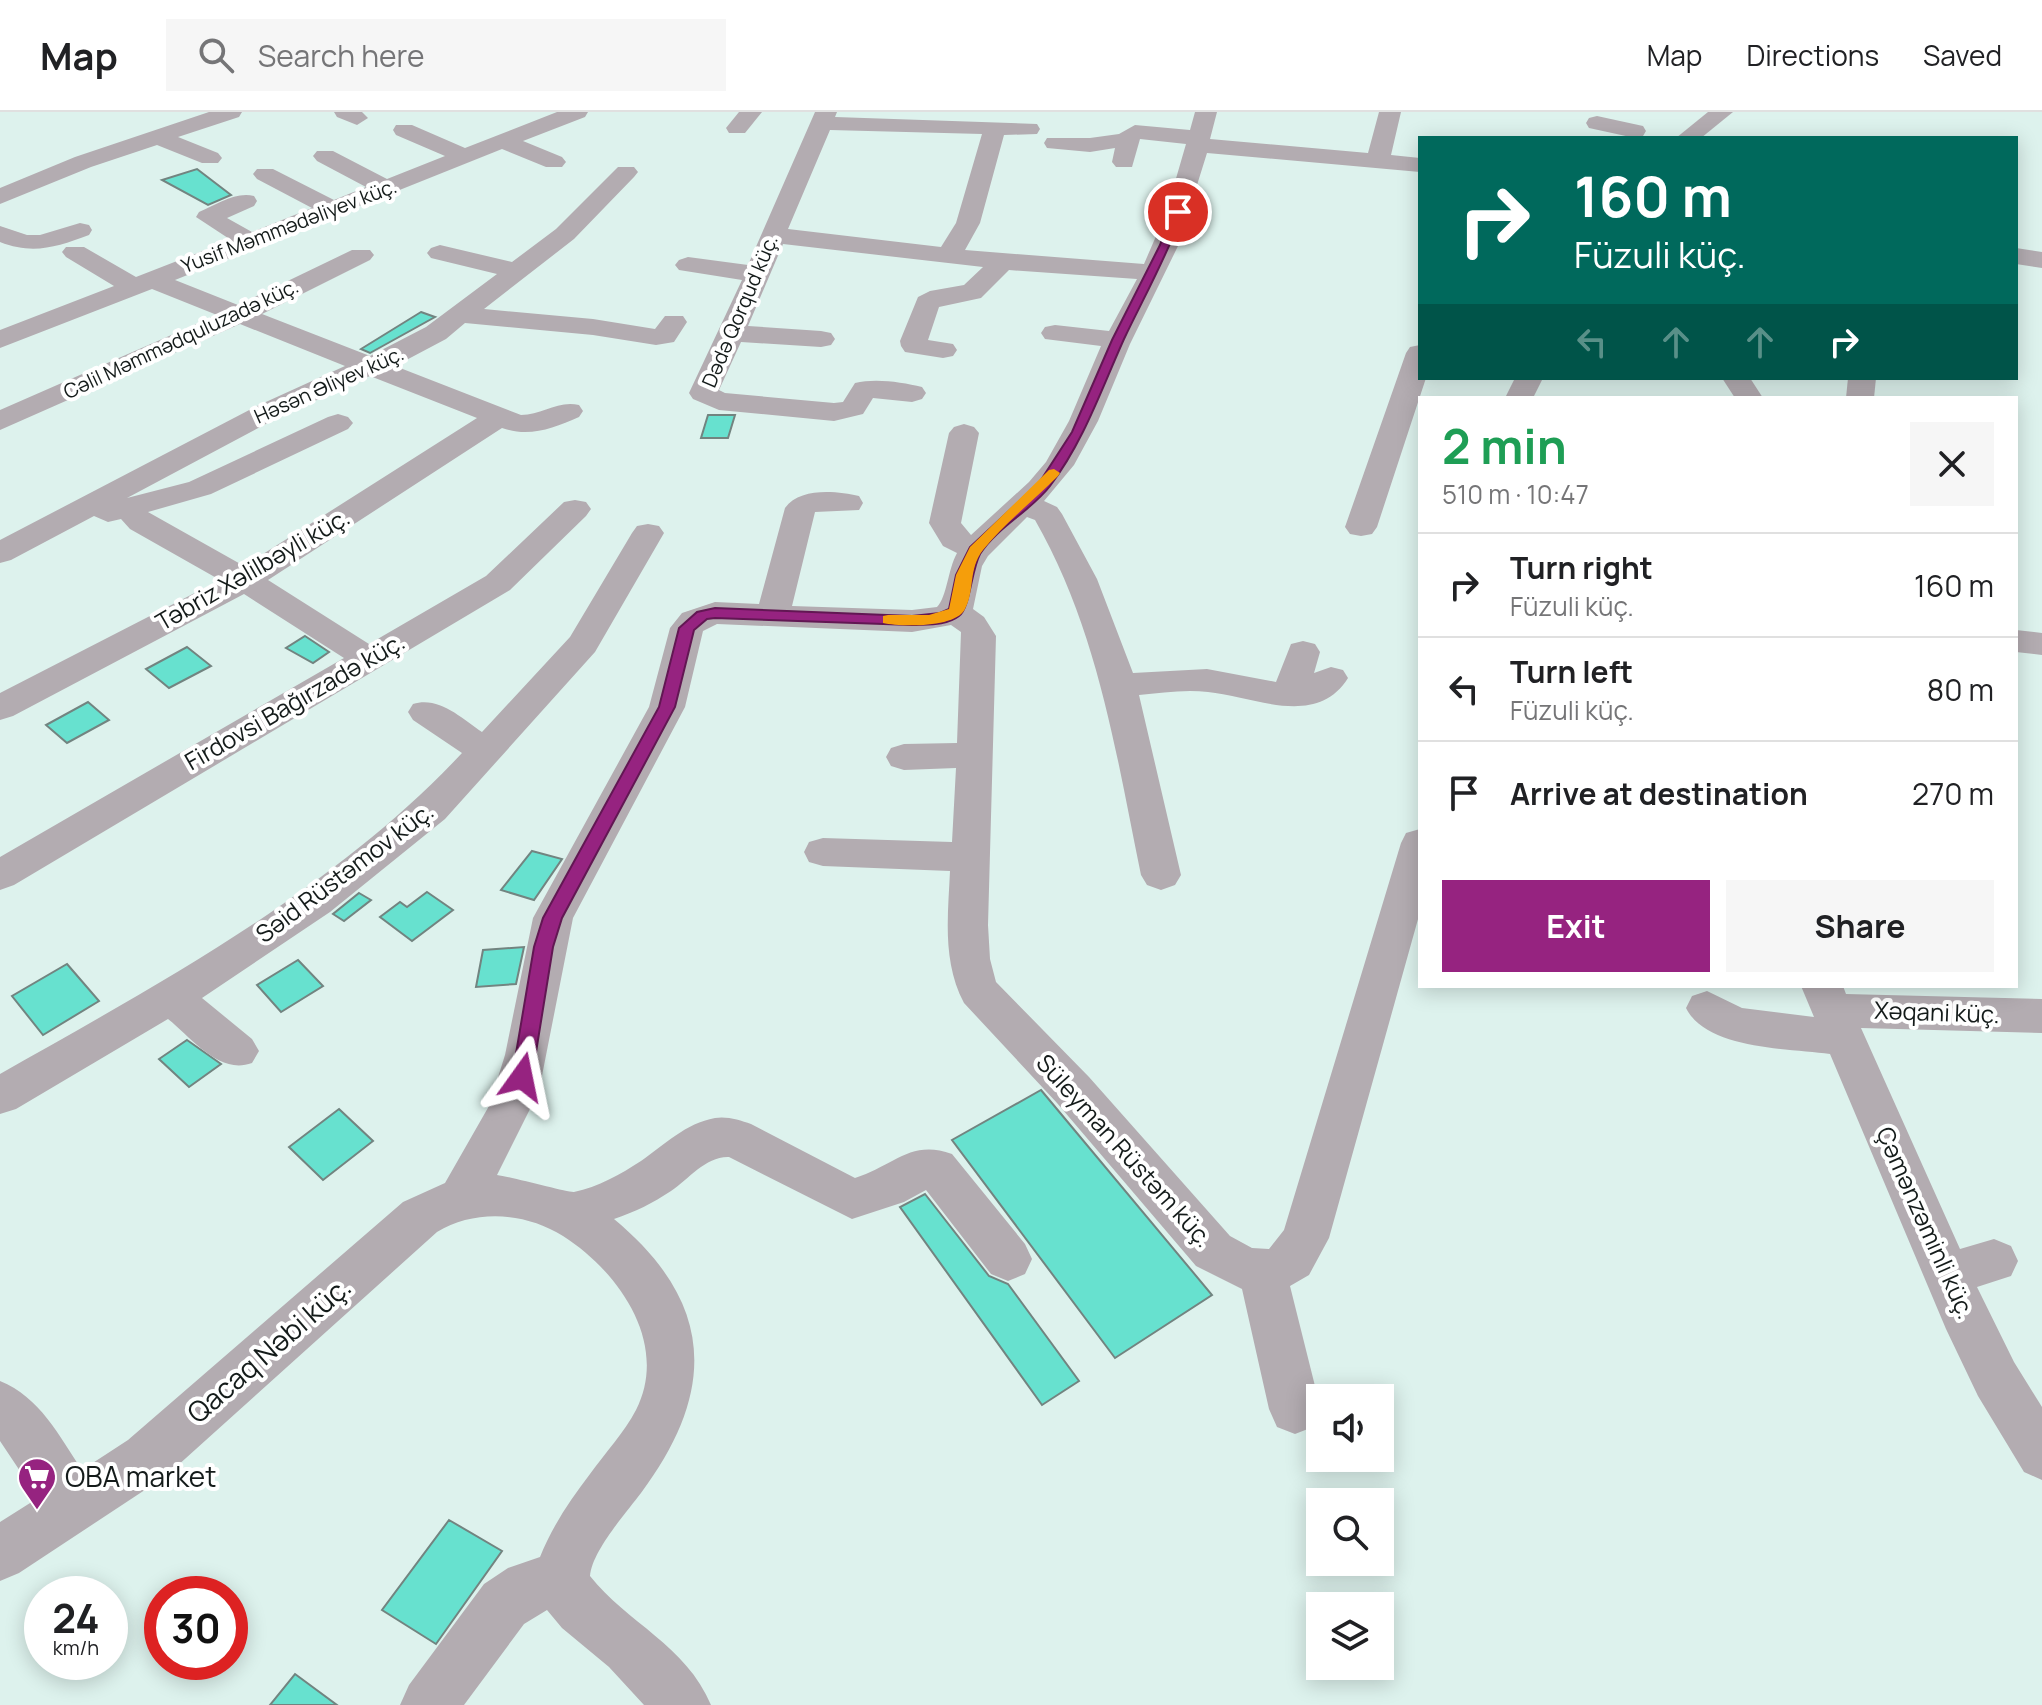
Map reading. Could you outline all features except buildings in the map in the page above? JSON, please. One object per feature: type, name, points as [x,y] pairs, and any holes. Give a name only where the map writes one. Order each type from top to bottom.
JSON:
[{"type":"street","points":[[0,197],[83,162],[231,112]]},
{"type":"street","points":[[1378,161],[1390,112]]},
{"type":"street","points":[[1690,136],[1722,112]]},
{"type":"street","name":"Yusif Məmmədəliyev küç.","points":[[0,340],[388,189],[504,142],[562,114]]},
{"type":"street","points":[[824,117],[1029,129]]},
{"type":"street","name":"Dədə Qorqud küç.","points":[[824,117],[732,333],[703,393],[708,398],[846,411],[853,408],[865,389],[912,393]]},
{"type":"street","points":[[1597,123],[1636,127]]},
{"type":"street","points":[[948,257],[968,223],[995,128]]},
{"type":"street","points":[[404,130],[467,157]]},
{"type":"street","points":[[462,1196],[509,1115],[522,1077],[544,947],[553,918],[667,707],[687,628],[702,615],[715,613],[912,621],[943,618],[954,613],[959,607],[963,575],[975,550],[1044,485],[1066,454],[1118,340],[1145,261],[1178,212],[1201,131]]},
{"type":"street","points":[[1124,162],[1129,139],[1135,132],[1201,131],[1418,165]]},
{"type":"street","points":[[160,138],[210,158]]},
{"type":"street","points":[[1055,143],[1090,145],[1129,139]]},
{"type":"street","points":[[504,142],[554,162]]},
{"type":"street","points":[[325,156],[388,189]]},
{"type":"street","name":"Həsən Əliyev küç.","points":[[0,553],[267,412],[397,356],[462,315],[565,234],[626,172]]},
{"type":"street","points":[[265,174],[335,210]]},
{"type":"street","points":[[245,201],[208,217],[251,241]]},
{"type":"street","points":[[0,233],[26,245],[77,241],[141,283],[238,315],[498,418],[527,426],[569,411]]},
{"type":"street","points":[[772,235],[1003,262],[1145,261]]},
{"type":"street","points":[[440,253],[516,271]]},
{"type":"street","name":"Cəlil Məmmədquluzadə küç.","points":[[0,421],[238,315],[361,255]]},
{"type":"street","points":[[2018,256],[2042,260]]},
{"type":"street","points":[[943,350],[915,346],[927,303],[939,297],[972,292],[1003,262]]},
{"type":"street","points":[[688,265],[757,274]]},
{"type":"street","points":[[462,315],[593,327],[656,337],[664,336],[674,322]]},
{"type":"street","points":[[732,333],[821,339]]},
{"type":"street","points":[[1055,333],[1118,340]]},
{"type":"street","points":[[1361,527],[1418,359]]},
{"type":"street","name":"Təbriz Xəlilbəyli küç.","points":[[0,708],[245,580],[498,418]]},
{"type":"street","points":[[76,514],[129,509],[200,488],[338,423]]},
{"type":"street","points":[[964,433],[945,523],[954,539],[975,550]]},
{"type":"street","points":[[773,615],[801,508],[807,503],[848,503]]},
{"type":"street","points":[[1025,504],[1046,514],[1102,626],[1161,875]]},
{"type":"street","points":[[129,509],[141,522],[245,580],[369,659]]},
{"type":"street","name":"Firdovsi Bağırzadə küç.","points":[[0,875],[498,583],[575,509]]},
{"type":"street","name":"Səid Rüstəmov küç.","points":[[0,1096],[171,997],[316,901],[432,809],[583,644],[648,533]]},
{"type":"street","name":"Süleyman Rüstəm küç.","points":[[954,613],[977,627],[979,636],[972,755],[968,958],[979,991],[1073,1090],[1213,1251],[1239,1267],[1263,1273]]},
{"type":"street","points":[[2018,641],[2042,644]]},
{"type":"street","points":[[1289,696],[1303,652]]},
{"type":"street","points":[[1118,686],[1207,680],[1289,696],[1306,694],[1331,678]]},
{"type":"street","points":[[426,712],[486,752]]},
{"type":"street","points":[[904,757],[972,755]]},
{"type":"street","points":[[1295,1409],[1263,1273],[1287,1264],[1305,1238],[1418,850]]},
{"type":"street","points":[[823,852],[970,857]]},
{"type":"street","points":[[171,997],[237,1051]]},
{"type":"street","name":"Xəqani küç.","points":[[1707,1008],[1734,1024],[1833,1011],[2042,1016]]},
{"type":"street","name":"Çəmənzəminli küç.","points":[[1833,1011],[1996,1379],[2042,1454]]},
{"type":"street","points":[[571,1214],[620,1197],[656,1176],[696,1146],[716,1137],[735,1138],[852,1199],[888,1188],[924,1167],[936,1168],[1008,1259]]},
{"type":"street","points":[[462,1196],[489,1194],[518,1198],[571,1214],[619,1252],[648,1287],[665,1322],[672,1358],[667,1394],[653,1432],[589,1519],[570,1553],[562,1578],[569,1595],[638,1655],[678,1703]]},
{"type":"street","name":"Qacaq Nəbi küç.","points":[[0,1554],[147,1458],[420,1217],[442,1203],[462,1196]]},
{"type":"street","points":[[1947,1274],[1994,1261]]},
{"type":"street","points":[[0,1406],[24,1429],[75,1506]]},
{"type":"street","points":[[429,1705],[504,1604],[528,1588],[562,1578]]},
{"type":"slow traffic","points":[[888,620],[930,620],[954,613],[959,607],[963,575],[975,550],[1054,473]]},
{"type":"place","name":"OBA market","points":[[37,1511]]},
{"type":"route","points":[[522,1077],[534,1021],[544,947],[553,918],[563,894],[634,773],[667,707],[687,628],[702,615],[715,613],[912,621],[943,618],[954,613],[959,607],[963,575],[975,550],[1044,485],[1078,432],[1118,340],[1166,245],[1178,212]]}]
